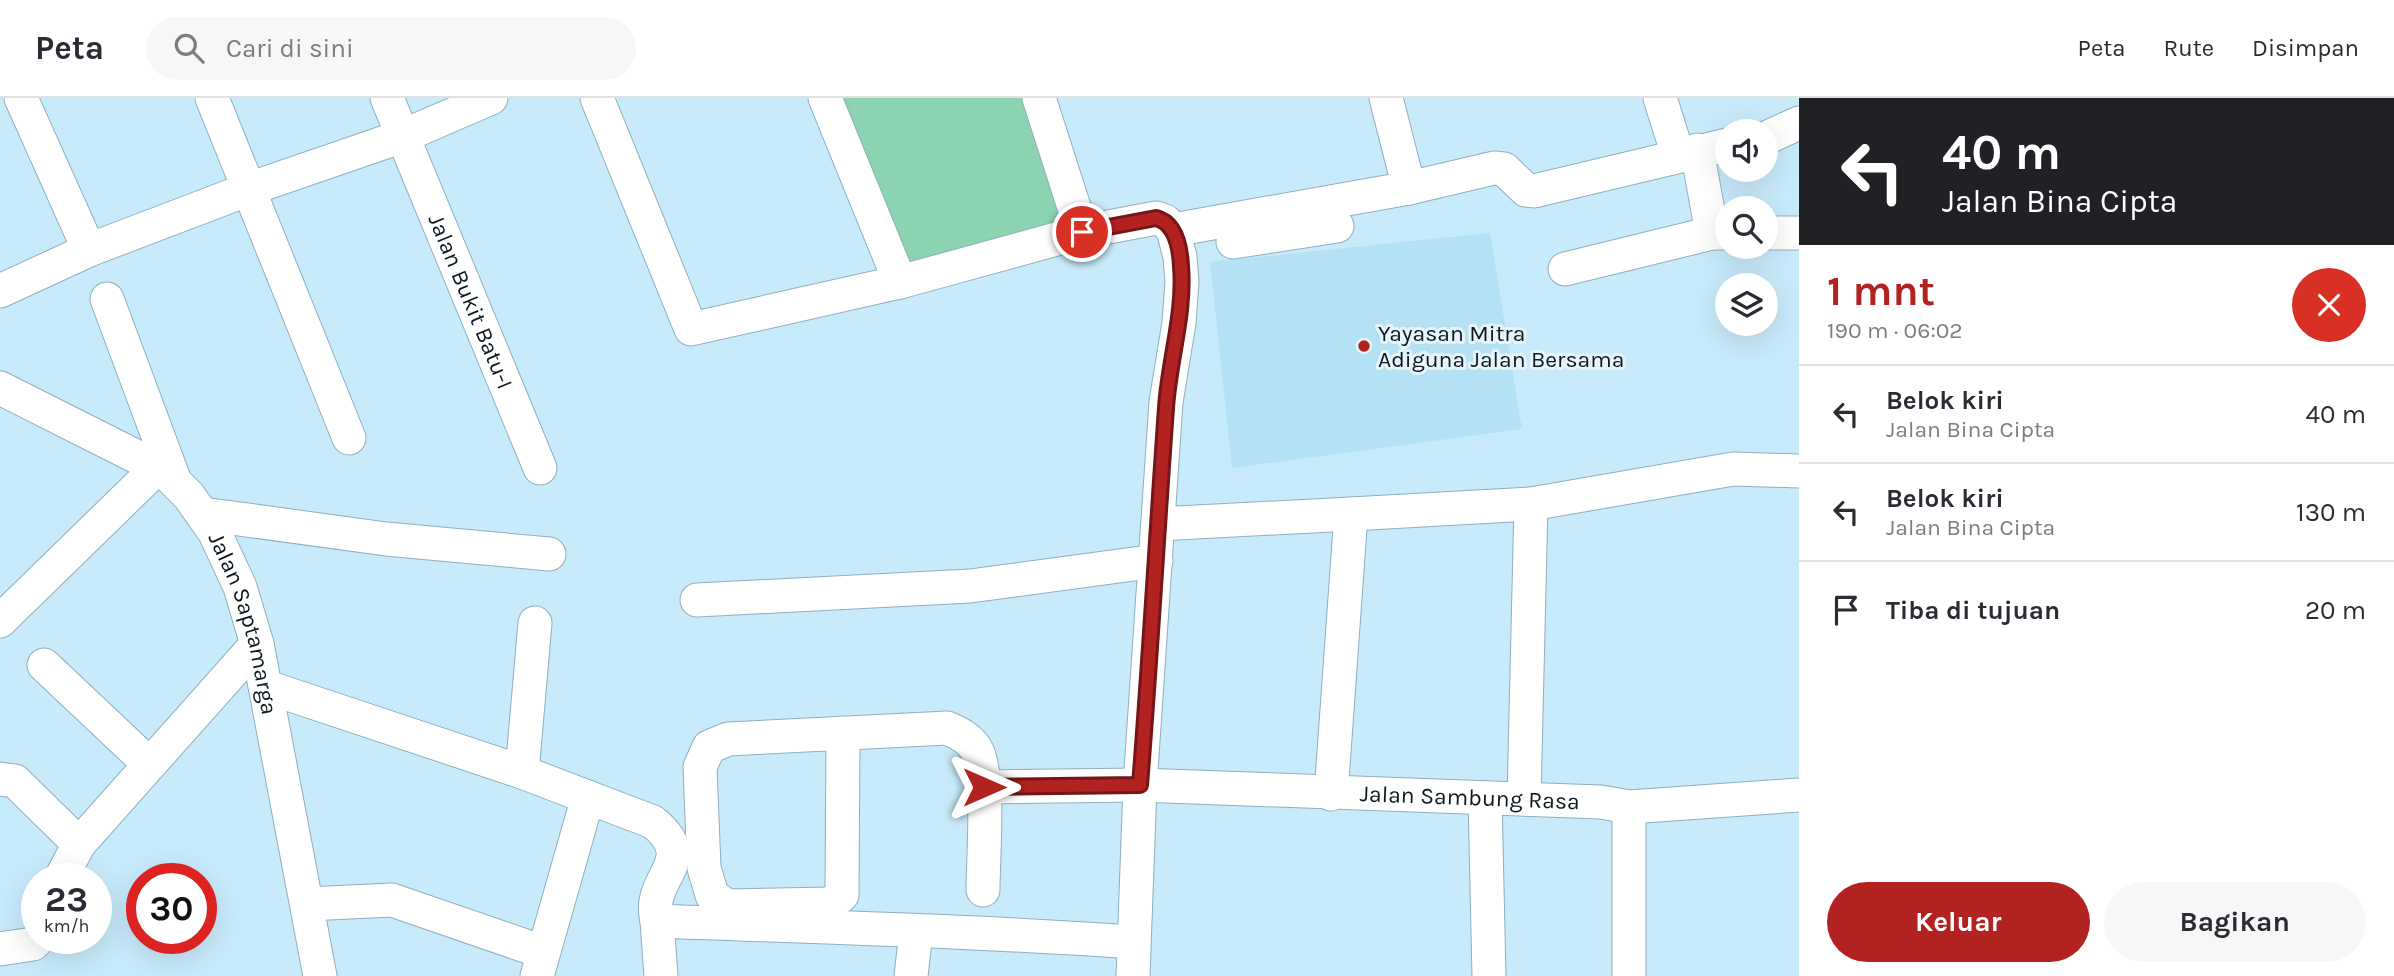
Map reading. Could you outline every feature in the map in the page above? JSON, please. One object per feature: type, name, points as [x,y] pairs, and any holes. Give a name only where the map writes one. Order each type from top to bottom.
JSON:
[{"type":"street","points":[[21,98],[89,250]]},
{"type":"street","points":[[212,98],[349,438]]},
{"type":"street","name":"Jalan Bukit Batu-I","points":[[387,98],[540,468]]},
{"type":"street","points":[[0,291],[89,250],[249,189],[403,136],[491,98]]},
{"type":"street","points":[[597,98],[691,329],[900,282],[1082,232],[1156,218],[1188,228],[1208,245],[1213,246],[1338,226]]},
{"type":"street","points":[[825,98],[900,282]]},
{"type":"street","points":[[1039,98],[1082,232]]},
{"type":"street","points":[[1386,98],[1409,188]]},
{"type":"street","points":[[1660,98],[1701,150],[1715,211]]},
{"type":"street","points":[[1778,133],[1799,123]]},
{"type":"street","points":[[1188,228],[1409,188],[1494,169],[1504,169],[1525,190],[1534,191],[1701,150]]},
{"type":"street","points":[[1133,976],[1140,785],[1166,402],[1181,296],[1180,257],[1188,228]]},
{"type":"street","points":[[1778,233],[1799,233]]},
{"type":"street","points":[[1565,269],[1715,234]]},
{"type":"street","points":[[0,621],[166,473],[107,299]]},
{"type":"street","name":"Jalan Saptamarga","points":[[0,388],[166,473],[203,514],[235,576],[257,644],[320,976]]},
{"type":"street","points":[[1158,524],[1531,504],[1733,469],[1799,471]]},
{"type":"street","points":[[1524,799],[1531,504]]},
{"type":"street","points":[[203,514],[386,539],[549,554]]},
{"type":"street","points":[[1332,794],[1351,514]]},
{"type":"street","points":[[698,600],[970,586],[1156,561]]},
{"type":"street","points":[[522,772],[535,623]]},
{"type":"street","points":[[69,863],[79,845],[257,644]]},
{"type":"street","points":[[44,665],[149,764]]},
{"type":"street","points":[[267,687],[522,772],[653,822],[668,834],[674,848],[672,863],[656,895],[654,910],[660,976]]},
{"type":"street","points":[[843,733],[842,895],[830,904],[727,906],[712,895],[705,868],[700,766],[709,747],[728,739],[843,733],[947,728],[969,740],[977,752],[984,787],[983,890]]},
{"type":"street","points":[[0,779],[15,780],[79,845]]},
{"type":"street","name":"Jalan Sambung Rasa","points":[[984,787],[1140,785],[1601,802],[1629,807],[1799,795]]},
{"type":"street","points":[[307,904],[392,900],[540,964],[588,797]]},
{"type":"street","points":[[1485,798],[1489,976]]},
{"type":"street","points":[[1629,807],[1629,976]]},
{"type":"street","points":[[657,921],[916,932],[991,932],[1133,942]]},
{"type":"street","points":[[911,976],[916,932]]},
{"type":"street","points":[[0,949],[21,946]]},
{"type":"shaded area","name":"Yayasan Mitra Adiguna Jalan Bersama","points":[[1490,233],[1522,429],[1232,468],[1210,262]]},
{"type":"green space","points":[[831,98],[1031,98],[1071,223],[901,273]]},
{"type":"place","name":"Yayasan Mitra Adiguna Jalan Bersama","points":[[1364,346]]},
{"type":"route","points":[[984,787],[1140,785],[1166,402],[1179,323],[1180,257],[1173,230],[1161,219],[1082,232]]}]
